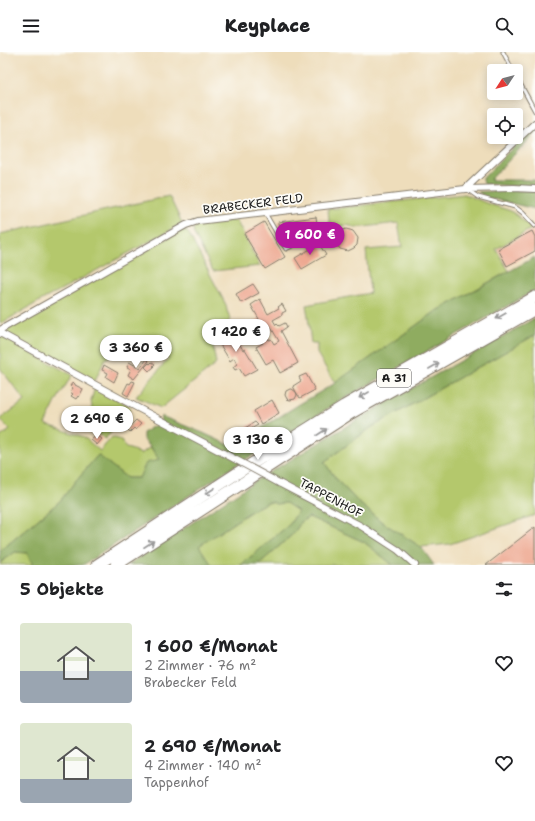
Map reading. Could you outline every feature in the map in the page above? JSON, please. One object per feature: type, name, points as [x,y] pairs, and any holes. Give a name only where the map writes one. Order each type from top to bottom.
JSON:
[{"type":"highway","name":"A 31","points":[[97,565],[242,470],[344,406],[535,297]]},
{"type":"highway","name":"A 31","points":[[116,565],[351,413],[535,309]]},
{"type":"street","points":[[466,189],[535,122]]},
{"type":"street","name":"BRABECKER FELD","points":[[0,332],[186,225],[198,221],[466,189],[535,188]]},
{"type":"street","name":"TAPPENHOF","points":[[0,332],[136,407],[361,526],[398,550],[415,565]]},
{"type":"lane","points":[[503,52],[509,64]]},
{"type":"lane","points":[[523,89],[535,111]]},
{"type":"lane","points":[[466,189],[478,197],[515,206],[535,226]]},
{"type":"lane","points":[[265,213],[286,249],[310,237],[324,234]]},
{"type":"green space","points":[[535,125],[535,133],[490,180],[535,180],[535,187],[484,184],[483,178],[516,144],[523,144],[523,137]]},
{"type":"green space","points":[[514,190],[535,191],[535,209],[485,197],[478,192]]},
{"type":"green space","points":[[465,194],[511,211],[524,221],[531,229],[496,249],[509,271],[435,312],[335,383],[317,353],[317,344],[311,344],[306,305],[370,293],[366,250],[402,247],[398,223],[355,228],[346,225],[330,230],[328,209]]},
{"type":"green space","points":[[169,196],[182,223],[180,225],[0,324],[0,234]]},
{"type":"green space","points":[[236,220],[260,266],[213,271],[194,235],[193,232],[195,226]]},
{"type":"green space","points":[[182,230],[189,234],[226,305],[231,320],[208,334],[212,341],[216,364],[161,408],[136,397],[169,358],[137,341],[105,359],[96,379],[91,381],[6,334],[6,330]]},
{"type":"green space","points":[[535,257],[535,290],[340,401],[233,467],[83,565],[33,565],[27,553],[15,552],[0,563],[0,551],[60,501],[98,455],[127,478],[139,478],[146,463],[159,460],[153,450],[143,439],[143,433],[160,424],[161,416],[229,445],[241,441],[332,385],[435,312]]},
{"type":"green space","points":[[535,318],[535,335],[372,427],[324,462],[337,480],[358,502],[382,522],[421,547],[434,565],[393,565],[364,542],[309,517],[301,522],[294,533],[258,565],[241,565],[290,524],[298,511],[286,503],[276,504],[268,502],[256,508],[199,546],[212,565],[128,565],[257,480],[355,421]]},
{"type":"green space","points":[[535,335],[535,515],[450,544],[421,547],[382,522],[358,502],[337,480],[324,462],[372,427]]},
{"type":"green space","points":[[0,337],[72,375],[45,424],[84,437],[100,451],[112,437],[123,442],[126,448],[141,454],[150,447],[160,460],[146,464],[139,478],[127,478],[98,455],[60,501],[0,551],[0,437],[10,430],[0,419],[25,401],[0,368]]},
{"type":"green space","points":[[95,387],[129,406],[130,409],[105,439],[87,425]]},
{"type":"green space","points":[[268,502],[276,504],[286,503],[298,511],[290,524],[241,565],[212,565],[198,546],[256,508]]},
{"type":"green space","points":[[309,517],[364,542],[393,565],[258,565],[294,533],[301,522]]},
{"type":"green space","points":[[15,552],[27,553],[33,565],[0,565],[0,563]]},
{"type":"building","points":[[316,217],[318,230],[280,235],[278,222]]},
{"type":"building","points":[[264,222],[285,257],[265,269],[244,234]]},
{"type":"building","points":[[346,229],[353,231],[358,238],[357,245],[348,251],[340,249],[336,243],[336,239],[333,238],[335,234],[337,235]]},
{"type":"building","points":[[532,231],[535,237],[535,251],[507,266],[498,249]]},
{"type":"building","points":[[319,244],[326,255],[302,269],[295,258]]},
{"type":"building","points":[[253,284],[259,293],[241,303],[236,294]]},
{"type":"building","points":[[260,299],[268,314],[279,308],[278,307],[282,304],[286,311],[273,320],[276,325],[277,324],[279,326],[285,323],[287,327],[281,331],[298,363],[280,373],[273,360],[266,364],[256,347],[263,343],[261,340],[267,336],[274,344],[279,341],[269,324],[257,330],[253,323],[259,319],[251,305]]},
{"type":"building","points":[[231,329],[243,350],[245,349],[257,369],[244,376],[239,368],[235,370],[233,367],[237,364],[234,358],[230,361],[216,338]]},
{"type":"building","points":[[147,359],[149,361],[134,379],[128,375],[131,369],[127,367],[129,362],[140,368]]},
{"type":"building","points":[[152,362],[155,364],[153,366],[154,367],[149,371],[145,367]]},
{"type":"building","points":[[104,365],[118,373],[114,382],[106,377],[108,373],[102,370]]},
{"type":"building","points":[[306,374],[315,390],[300,398],[293,386],[301,381],[299,377]]},
{"type":"building","points":[[132,381],[135,382],[128,396],[123,393],[128,383],[130,384]]},
{"type":"building","points":[[73,382],[75,385],[83,389],[79,397],[78,396],[76,399],[71,396],[73,394],[70,392],[73,388],[70,386]]},
{"type":"building","points":[[290,389],[296,392],[297,395],[295,399],[287,399],[285,395],[286,391]]},
{"type":"building","points":[[272,400],[279,413],[261,424],[254,411]]},
{"type":"building","points":[[136,420],[141,424],[136,430],[134,428],[130,432],[127,429]]},
{"type":"building","points":[[255,422],[258,425],[247,431],[245,428]]},
{"type":"building","points":[[97,435],[102,439],[97,445],[91,440]]},
{"type":"building","points":[[535,527],[535,565],[486,565]]}]
